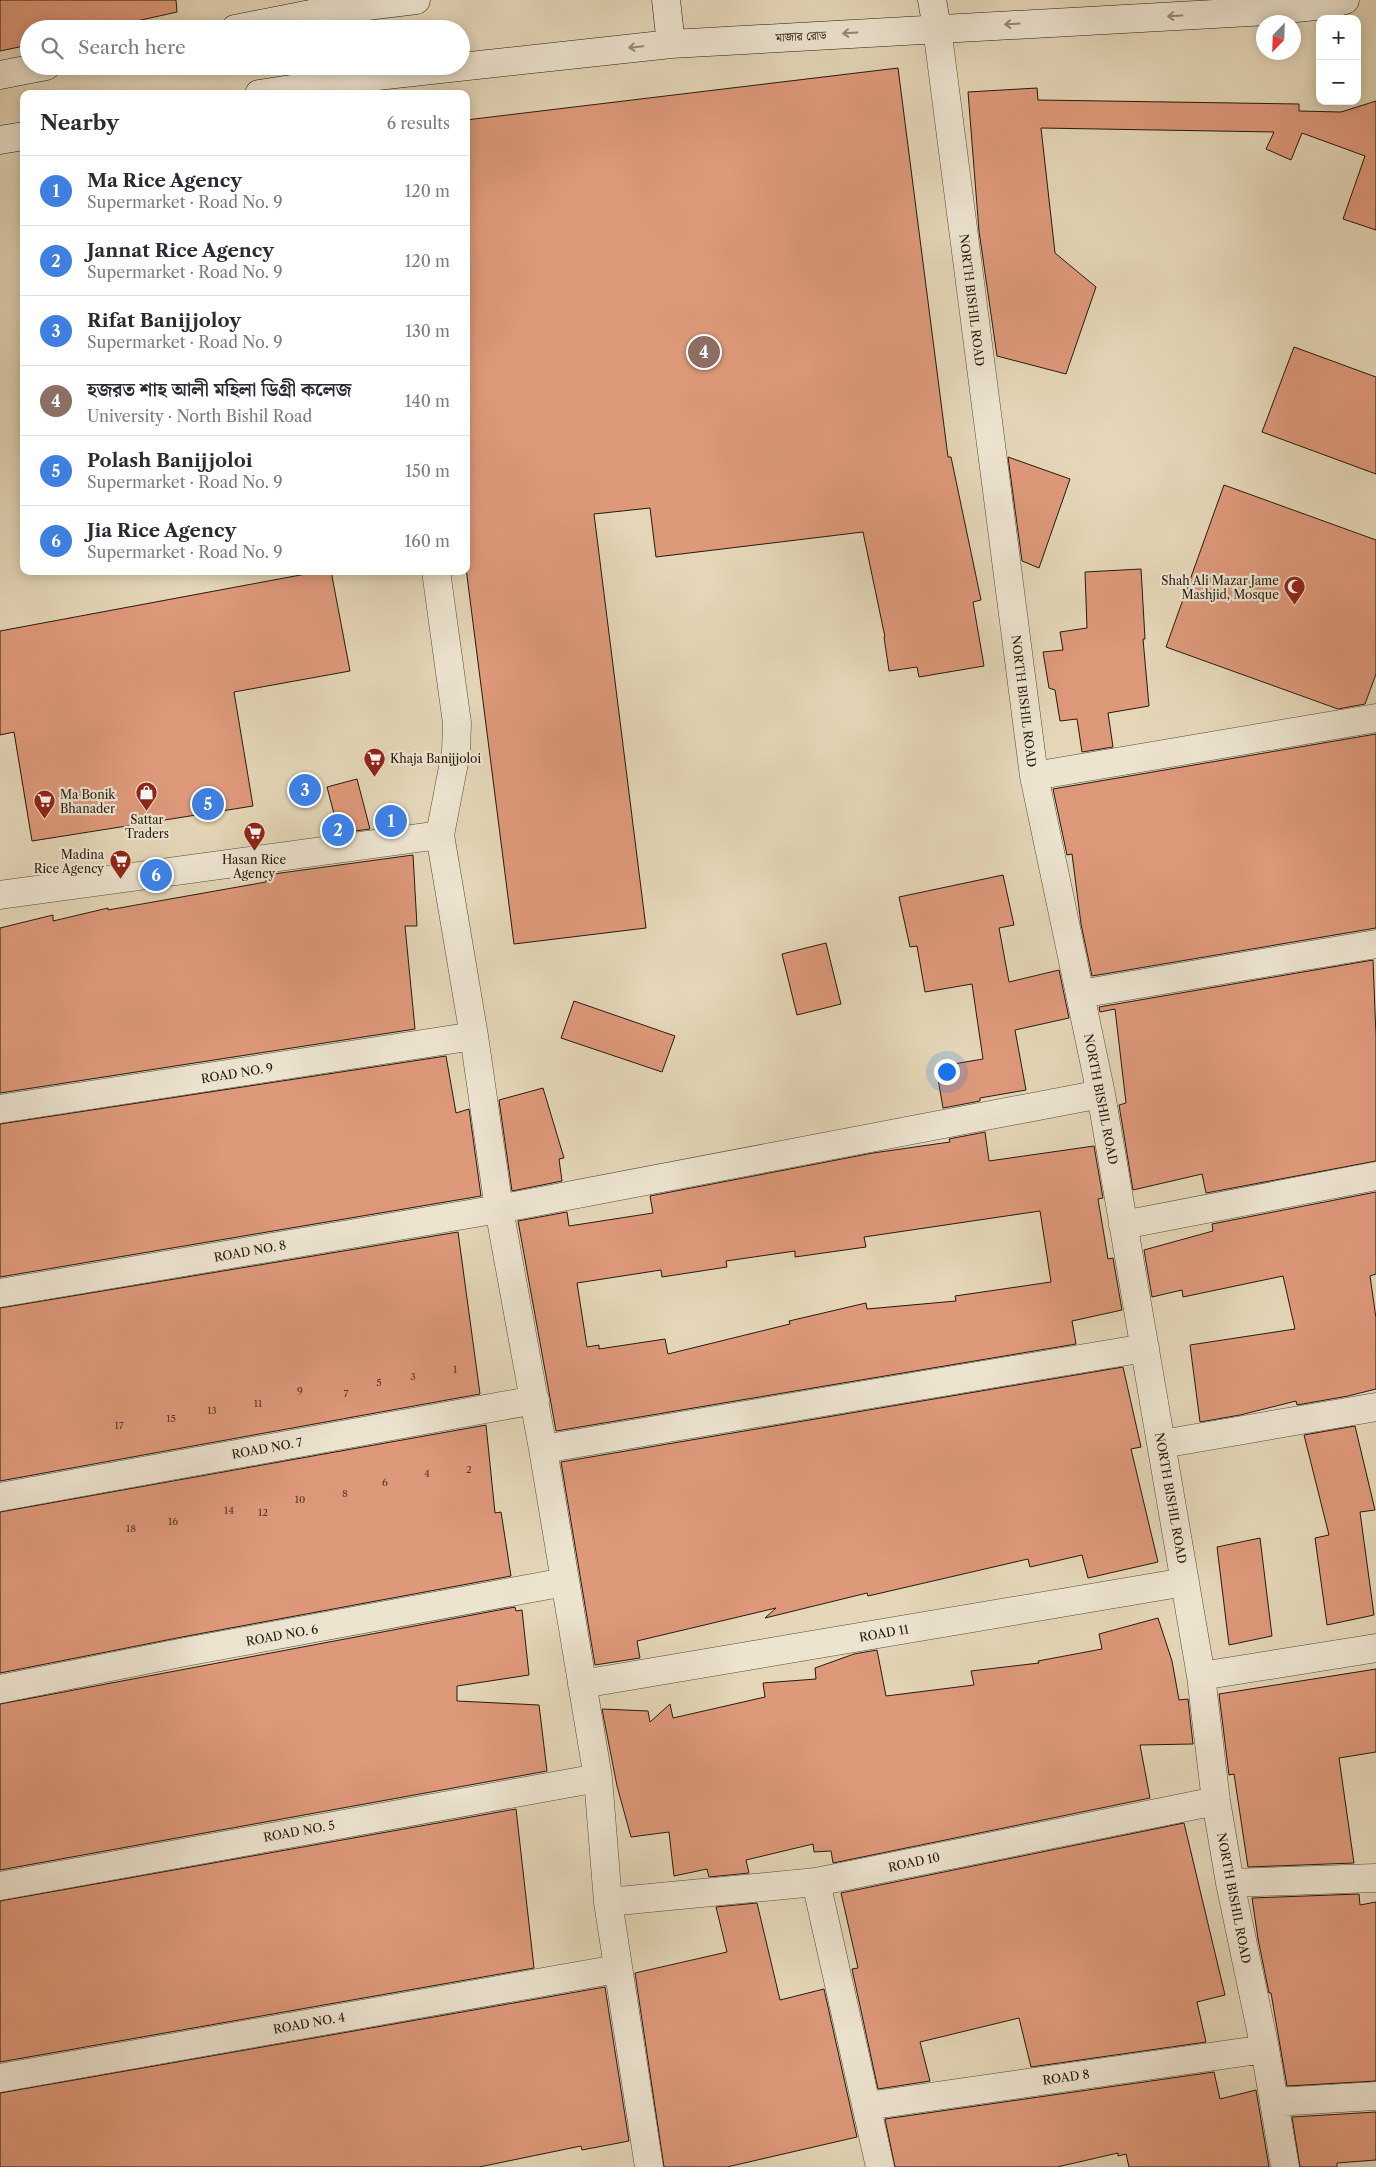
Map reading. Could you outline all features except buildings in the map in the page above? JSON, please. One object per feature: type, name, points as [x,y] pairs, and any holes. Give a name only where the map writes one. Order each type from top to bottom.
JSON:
[{"type":"street","points":[[278,20],[326,10],[416,0]]},
{"type":"street","points":[[666,0],[672,44]]},
{"type":"street","name":"NORTH BISHIL ROAD","points":[[932,0],[1034,776],[1101,1094],[1201,1676],[1216,1801],[1230,1883],[1266,2049],[1285,2167]]},
{"type":"street","name":"মাজার রোড","points":[[470,72],[672,44],[1345,0]]},
{"type":"street","points":[[0,75],[20,71]]},
{"type":"street","name":"মাজার রোড","points":[[314,90],[369,86],[448,75]]},
{"type":"street","points":[[0,140],[20,137]]},
{"type":"street","points":[[437,575],[457,723],[456,752],[440,835],[474,1036],[499,1209],[543,1449],[598,1778],[608,1902],[648,2167]]},
{"type":"street","points":[[1034,776],[1376,718]]},
{"type":"street","points":[[0,895],[440,835]]},
{"type":"street","points":[[1080,994],[1376,944]]},
{"type":"street","name":"ROAD NO. 9","points":[[0,1109],[474,1036]]},
{"type":"street","name":"ROAD NO. 8","points":[[0,1293],[499,1209],[1101,1094]]},
{"type":"street","points":[[1124,1225],[1376,1176]]},
{"type":"street","points":[[543,1449],[1145,1348]]},
{"type":"street","name":"ROAD NO. 7","points":[[0,1497],[534,1400]]},
{"type":"street","points":[[1162,1444],[1376,1407]]},
{"type":"street","name":"ROAD NO. 6","points":[[0,1689],[185,1652],[565,1582]]},
{"type":"street","name":"ROAD 11","points":[[582,1684],[1185,1582]]},
{"type":"street","points":[[1201,1676],[1376,1648]]},
{"type":"street","name":"ROAD NO. 5","points":[[0,1886],[598,1778]]},
{"type":"street","name":"ROAD 10","points":[[608,1902],[816,1882],[1216,1801]]},
{"type":"street","points":[[1230,1883],[1376,1878]]},
{"type":"street","points":[[816,1882],[880,2167]]},
{"type":"street","name":"ROAD NO. 4","points":[[0,2078],[618,1969]]},
{"type":"street","name":"ROAD 8","points":[[867,2106],[1266,2049]]},
{"type":"street","points":[[1274,2102],[1376,2096]]},
{"type":"place","name":"হজরত শাহ আলী মহিলা ডিগ্রী কলেজ","points":[[704,352]]},
{"type":"place","name":"Shah Ali Mazar Jame Mashjid, Mosque","points":[[1295,606]]},
{"type":"place","name":"Khaja Banijjoloi","points":[[374,777]]},
{"type":"place","name":"Rifat Banijjoloy","points":[[305,790]]},
{"type":"place","name":"Polash Banijjoloi","points":[[208,804]]},
{"type":"place","name":"Sattar Traders","points":[[147,811]]},
{"type":"place","name":"Ma Bonik Bhanader","points":[[44,820]]},
{"type":"place","name":"Ma Rice Agency","points":[[391,821]]},
{"type":"place","name":"Jannat Rice Agency","points":[[338,830]]},
{"type":"place","name":"Hasan Rice Agency","points":[[254,851]]},
{"type":"place","name":"Jia Rice Agency","points":[[156,875]]},
{"type":"place","name":"Madina Rice Agency","points":[[120,880]]}]
